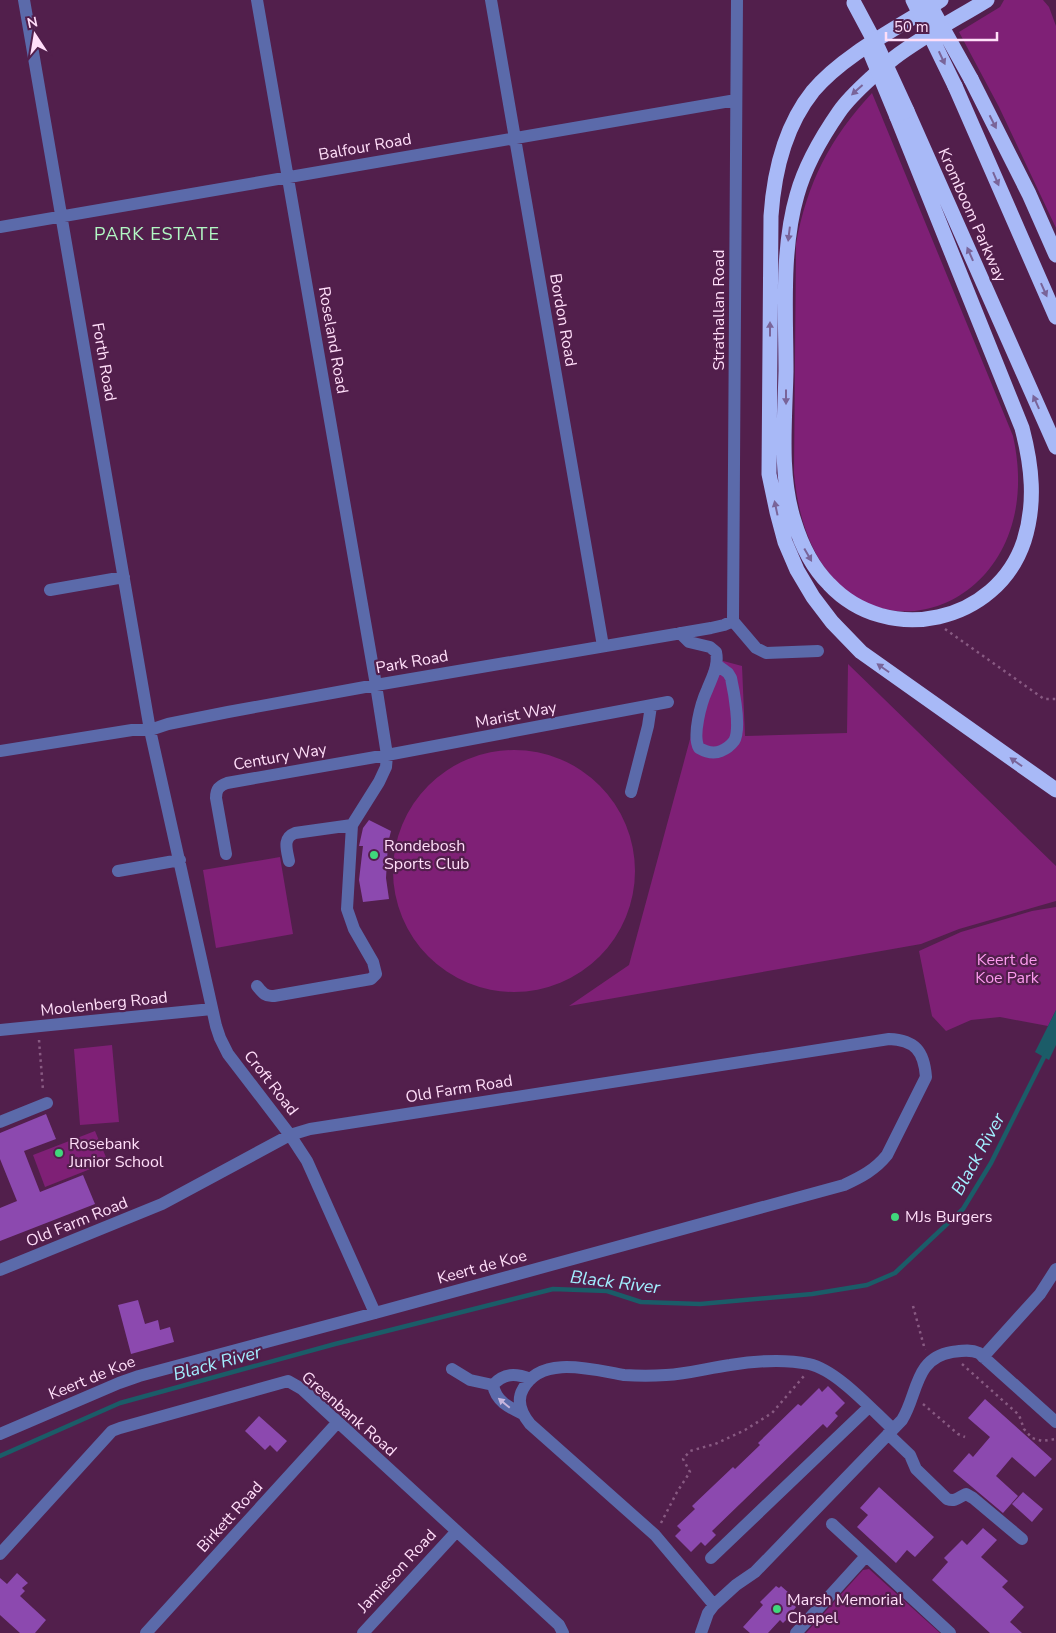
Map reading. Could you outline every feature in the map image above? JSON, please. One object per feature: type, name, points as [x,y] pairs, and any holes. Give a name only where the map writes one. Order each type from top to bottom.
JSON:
[{"type":"highway","points":[[913,0],[956,86],[1056,317]]},
{"type":"highway","points":[[927,0],[971,79],[1025,186],[1056,255]]},
{"type":"highway","points":[[941,0],[852,56],[814,91],[799,113],[786,139],[772,190],[769,474],[785,542],[797,570],[813,597],[832,622],[861,652],[1056,790]]},
{"type":"highway","points":[[902,114],[1022,428],[1028,452],[1032,497],[1030,520],[1023,543],[1013,564],[997,585],[978,600],[955,612],[933,619],[909,620],[875,615],[847,600],[830,585],[816,568],[804,548],[793,521],[785,472],[786,270],[789,234],[804,173],[826,132],[849,98],[894,58],[987,0]]},
{"type":"highway","name":"Kromboom Parkway","points":[[855,4],[878,48],[902,114],[1056,446]]},
{"type":"street","name":"Forth Road","points":[[24,0],[150,730]]},
{"type":"street","name":"Roseland Road","points":[[257,0],[387,755]]},
{"type":"street","name":"Bordon Road","points":[[491,0],[603,646]]},
{"type":"street","name":"Strathallan Road","points":[[733,621],[738,0]]},
{"type":"street","name":"Balfour Road","points":[[0,227],[736,100]]},
{"type":"street","points":[[50,590],[124,577]]},
{"type":"street","name":"Park Road","points":[[0,751],[132,730],[150,730],[168,724],[376,684],[724,625],[733,621]]},
{"type":"street","points":[[733,621],[756,648],[766,653],[818,651]]},
{"type":"street","points":[[680,632],[690,642],[714,649],[717,656],[717,666],[704,699],[696,739],[699,748],[715,753],[729,747],[734,741],[736,730],[731,678],[728,673],[717,666]]},
{"type":"street","name":"Marist Way","points":[[387,755],[668,702]]},
{"type":"street","points":[[631,792],[648,726],[650,706]]},
{"type":"street","name":"Croft Road","points":[[150,730],[220,1038],[228,1054],[290,1135],[307,1161],[375,1313]]},
{"type":"street","points":[[257,986],[263,994],[268,996],[371,979],[376,974],[373,962],[354,929],[347,909],[352,825],[379,782],[386,766],[387,755]]},
{"type":"street","name":"Century Way","points":[[226,854],[216,798],[216,791],[220,785],[387,755]]},
{"type":"street","points":[[289,862],[286,839],[295,832],[352,825]]},
{"type":"street","points":[[118,871],[180,860]]},
{"type":"street","name":"Moolenberg Road","points":[[0,1030],[212,1009]]},
{"type":"street","name":"Old Farm Road","points":[[0,1270],[162,1204],[290,1135],[326,1126],[889,1039],[902,1039],[912,1044],[920,1052],[925,1063],[926,1077]]},
{"type":"street","name":"Keert de Koe","points":[[0,1434],[139,1376],[844,1185],[870,1172],[887,1155],[926,1077]]},
{"type":"street","points":[[0,1122],[46,1103]]},
{"type":"street","points":[[983,1357],[1040,1294],[1056,1269]]},
{"type":"street","points":[[701,1633],[708,1613],[714,1605],[736,1585],[756,1572],[891,1431],[907,1412],[923,1369],[938,1356],[968,1350],[974,1351],[1056,1422]]},
{"type":"street","points":[[522,1414],[521,1392],[526,1382],[546,1370],[569,1367],[647,1376],[687,1374],[748,1363],[791,1362],[810,1364],[837,1378],[868,1407],[891,1431],[910,1455],[916,1469],[947,1499],[958,1500],[966,1494],[1022,1540]]},
{"type":"street","points":[[452,1369],[470,1380],[492,1385]]},
{"type":"street","points":[[492,1385],[502,1377],[510,1375],[517,1374],[531,1379]]},
{"type":"street","name":"Greenbank Road","points":[[0,1554],[112,1432],[120,1428],[288,1381],[302,1389],[561,1629]]},
{"type":"street","points":[[492,1385],[495,1395],[501,1401],[522,1414],[530,1424],[655,1535],[714,1605]]},
{"type":"street","points":[[711,1558],[868,1407]]},
{"type":"street","name":"Birkett Road","points":[[146,1633],[338,1423]]},
{"type":"street","points":[[832,1524],[950,1633]]},
{"type":"street","name":"Jamieson Road","points":[[363,1633],[456,1532]]},
{"type":"street","points":[[796,1633],[866,1556]]},
{"type":"path","points":[[933,619],[951,634],[1044,699],[1056,699]]},
{"type":"path","points":[[38,1027],[46,1103]]},
{"type":"path","points":[[913,1306],[926,1352]]},
{"type":"path","points":[[957,1361],[1019,1415],[1024,1429],[1032,1438],[1042,1441],[1056,1439]]},
{"type":"path","points":[[655,1535],[677,1492],[690,1472],[683,1459],[690,1451],[715,1444],[745,1430],[772,1413],[804,1377],[810,1364]]},
{"type":"path","points":[[920,1402],[958,1434],[965,1437]]},
{"type":"green space","points":[[1004,0],[1043,0],[1049,7],[1056,26],[1056,228],[999,107],[959,32],[1000,7]]},
{"type":"green space","points":[[872,93],[1013,436],[1017,502],[1000,554],[968,590],[927,609],[883,609],[842,587],[811,542],[794,473],[796,244],[807,201],[822,163],[844,127]]},
{"type":"green space","points":[[712,658],[742,666],[745,736],[847,733],[848,664],[1056,866],[1056,901],[959,929],[921,944],[569,1006],[629,965]]},
{"type":"green space","points":[[502,750],[526,750],[549,755],[571,764],[600,785],[615,804],[626,825],[633,847],[635,871],[633,895],[626,917],[615,938],[600,957],[571,978],[549,987],[526,992],[502,992],[479,987],[457,978],[437,965],[420,948],[407,928],[398,906],[393,883],[393,859],[398,836],[407,814],[420,794],[437,777],[457,764],[479,755]]},
{"type":"green space","points":[[280,857],[293,934],[216,948],[203,870]]},
{"type":"green space","name":"Keert de Koe Park","points":[[1056,907],[1056,1010],[1048,1026],[1000,1017],[971,1020],[946,1031],[932,1016],[919,951],[961,932],[1032,911]]},
{"type":"green space","points":[[112,1045],[119,1122],[80,1125],[74,1049]]},
{"type":"green space","points":[[95,1131],[108,1162],[45,1187],[33,1155]]},
{"type":"green space","points":[[869,1569],[940,1633],[806,1633],[863,1570]]},
{"type":"shaded area","points":[[1056,1010],[1056,1045],[1049,1060],[1035,1052]]},
{"type":"building","name":"Rondebosh Sports Club","points":[[369,820],[391,831],[388,843],[386,878],[389,899],[363,902],[359,880],[363,846],[359,846],[363,828]]},
{"type":"building","points":[[46,1114],[56,1139],[24,1151],[40,1192],[83,1175],[95,1204],[0,1241],[0,1208],[17,1201],[0,1159],[0,1133]]},
{"type":"building","points":[[138,1300],[145,1324],[158,1320],[160,1330],[170,1327],[174,1342],[131,1354],[118,1305]]},
{"type":"building","points":[[828,1386],[845,1403],[835,1413],[838,1416],[827,1428],[823,1424],[712,1531],[716,1535],[705,1546],[701,1542],[691,1552],[675,1536],[681,1530],[677,1526],[695,1509],[692,1506],[733,1467],[735,1469],[760,1445],[758,1443],[798,1404],[801,1406],[819,1388],[822,1392]]},
{"type":"building","points":[[985,1399],[1052,1459],[1035,1477],[1012,1457],[996,1476],[1018,1496],[1003,1513],[953,1471],[969,1453],[973,1457],[990,1437],[968,1418]]},
{"type":"building","points":[[259,1416],[287,1441],[277,1452],[270,1445],[265,1450],[245,1431]]},
{"type":"building","points":[[879,1487],[934,1537],[915,1557],[907,1550],[896,1563],[857,1527],[868,1515],[860,1508]]},
{"type":"building","points":[[1023,1492],[1043,1509],[1032,1522],[1012,1504]]},
{"type":"building","points":[[983,1528],[997,1540],[981,1557],[1008,1581],[1002,1587],[1024,1607],[1010,1622],[1022,1633],[990,1633],[932,1580],[948,1562],[944,1558],[962,1540],[967,1545]]},
{"type":"building","points":[[17,1573],[28,1583],[22,1588],[25,1591],[20,1596],[46,1620],[35,1633],[20,1633],[0,1615],[0,1578],[7,1584]]},
{"type":"building","name":"Marsh Memorial Chapel","points":[[776,1586],[779,1588],[781,1586],[797,1600],[793,1604],[796,1607],[794,1612],[783,1623],[780,1620],[768,1633],[750,1633],[743,1627],[763,1605],[760,1602]]},
{"type":"waterway","name":"Black River","points":[[0,1456],[120,1403],[335,1344],[553,1289],[607,1291],[641,1302],[700,1304],[812,1294],[867,1285],[895,1273],[963,1209],[991,1163],[1046,1053]]},
{"type":"place","name":"Rondebosh Sports Club","points":[[374,855]]},
{"type":"place","name":"Rosebank Junior School","points":[[59,1153]]},
{"type":"place","name":"MJs Burgers","points":[[895,1217]]},
{"type":"place","name":"Marsh Memorial Chapel","points":[[777,1609]]},
{"type":"district","name":"PARK ESTATE","points":[[157,234]]}]
